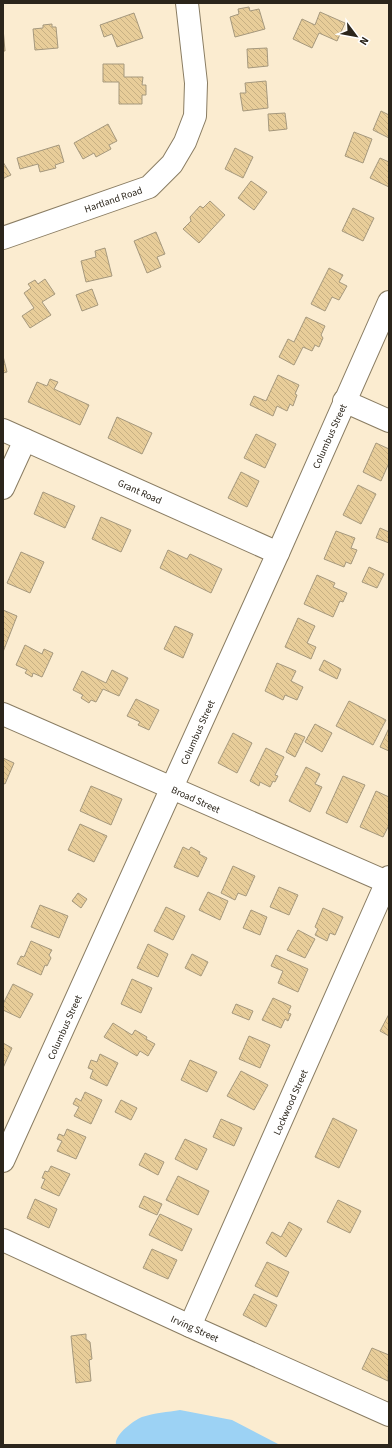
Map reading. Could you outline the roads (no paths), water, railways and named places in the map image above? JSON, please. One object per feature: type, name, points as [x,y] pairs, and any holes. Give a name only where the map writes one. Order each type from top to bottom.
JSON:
[{"type":"street","name":"Hartland Road","points":[[3,238],[149,187],[172,164],[185,142],[195,116],[196,83],[187,3]]},
{"type":"street","name":"Columbus Street","points":[[3,1161],[278,553],[389,302]]},
{"type":"street","points":[[344,401],[389,421]]},
{"type":"street","name":"Grant Road","points":[[3,430],[278,553]]},
{"type":"street","points":[[3,488],[25,440]]},
{"type":"street","name":"Broad Street","points":[[3,714],[388,881]]},
{"type":"street","name":"Lockwood Street","points":[[190,1326],[388,881]]},
{"type":"street","name":"Irving Street","points":[[3,1240],[389,1415]]},
{"type":"water","points":[[180,1410],[232,1420],[280,1445],[116,1445],[116,1441],[121,1433],[138,1419],[151,1414]]}]
